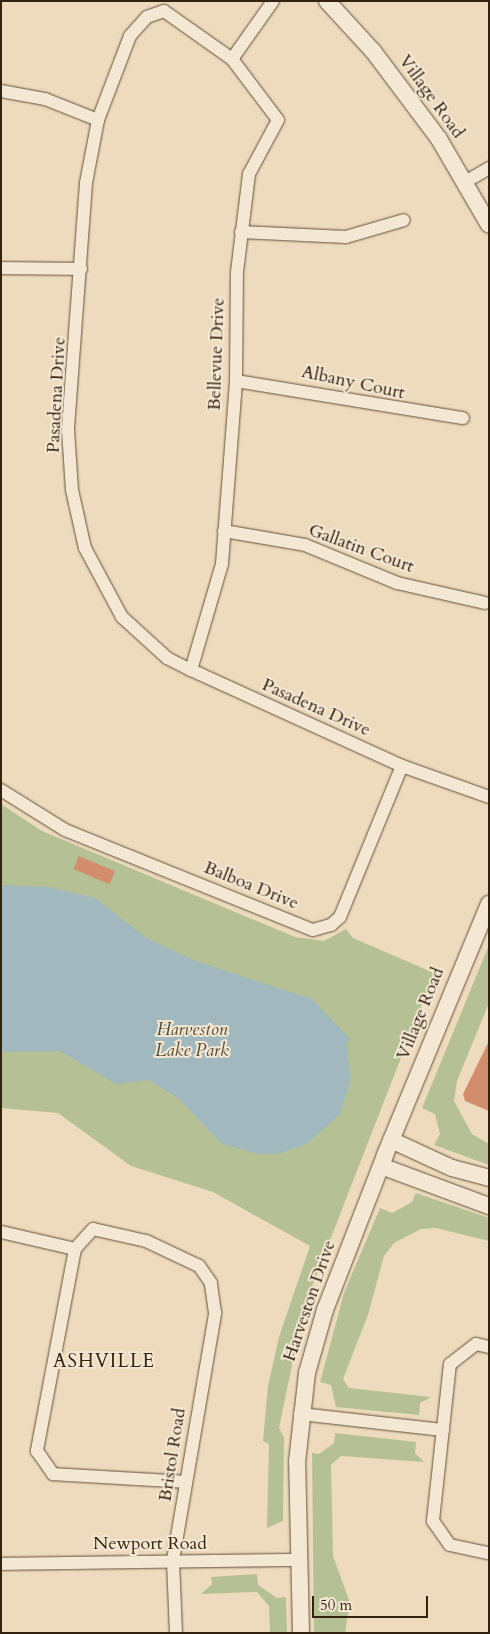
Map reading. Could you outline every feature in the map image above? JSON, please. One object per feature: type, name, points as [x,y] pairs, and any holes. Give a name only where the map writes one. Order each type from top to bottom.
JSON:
[{"type":"street","points":[[232,59],[273,1]]},
{"type":"street","name":"Village Road","points":[[328,1],[373,51],[439,139],[489,225]]},
{"type":"street","name":"Pasadena Drive","points":[[232,59],[164,11],[147,17],[130,36],[98,120],[86,183],[68,430],[72,490],[85,548],[122,617],[167,658],[402,766],[489,797]]},
{"type":"street","name":"Bellevue Drive","points":[[191,670],[210,615],[224,532],[236,381],[241,232],[248,174],[278,120],[232,59]]},
{"type":"street","points":[[1,91],[45,99],[98,120]]},
{"type":"street","points":[[465,182],[489,168]]},
{"type":"street","points":[[241,232],[346,237],[404,220]]},
{"type":"street","points":[[1,268],[81,269]]},
{"type":"street","name":"Albany Court","points":[[236,381],[294,388],[410,413],[463,418]]},
{"type":"street","name":"Gallatin Court","points":[[224,532],[304,545],[348,559],[397,583],[485,603]]},
{"type":"street","name":"Balboa Drive","points":[[1,790],[65,830],[312,930],[331,925],[340,917],[402,766]]},
{"type":"street","name":"Village Road","points":[[391,1140],[489,904]]},
{"type":"street","points":[[391,1140],[452,1168],[489,1178]]},
{"type":"street","name":"Harveston Drive","points":[[301,1633],[299,1560],[300,1414],[325,1310],[391,1140]]},
{"type":"street","points":[[381,1166],[489,1206]]},
{"type":"street","name":"Bristol Road","points":[[75,1249],[93,1229],[146,1240],[199,1266],[211,1283],[215,1314],[173,1560],[176,1633]]},
{"type":"street","points":[[1,1232],[75,1249],[37,1451],[53,1474],[186,1482]]},
{"type":"street","points":[[489,1347],[476,1344],[450,1364],[434,1521],[450,1546],[489,1553]]},
{"type":"street","points":[[300,1414],[443,1430]]},
{"type":"street","name":"Newport Road","points":[[1,1564],[173,1560],[299,1560]]},
{"type":"green space","name":"Harveston Lake Park","points":[[1,804],[42,831],[295,937],[324,941],[346,929],[353,938],[434,973],[304,1307],[279,1428],[284,1437],[283,1521],[267,1528],[269,1444],[263,1441],[268,1386],[279,1337],[310,1246],[213,1192],[131,1166],[58,1113],[1,1108]]},
{"type":"green space","points":[[489,945],[489,1003],[457,1081],[454,1101],[472,1134],[489,1144],[489,1165],[434,1145],[440,1134],[435,1114],[422,1108]]},
{"type":"green space","points":[[416,1193],[489,1218],[489,1241],[436,1228],[421,1229],[394,1243],[384,1256],[368,1315],[343,1379],[349,1388],[431,1397],[420,1403],[419,1415],[336,1407],[331,1385],[320,1382],[344,1293],[380,1208],[392,1213],[412,1202]]},
{"type":"green space","points":[[335,1433],[416,1442],[415,1453],[424,1462],[341,1456],[331,1465],[333,1556],[350,1603],[345,1633],[314,1633],[312,1453],[319,1454],[334,1443]]},
{"type":"green space","points":[[257,1574],[258,1585],[277,1598],[286,1597],[287,1633],[270,1633],[269,1606],[257,1592],[201,1594],[212,1584],[211,1577]]},
{"type":"water","points":[[1,885],[49,887],[95,898],[145,937],[193,960],[312,999],[351,1040],[346,1043],[351,1080],[340,1114],[307,1144],[278,1154],[258,1154],[222,1144],[178,1098],[148,1080],[116,1084],[60,1051],[1,1052]]},
{"type":"building","points":[[79,856],[115,871],[109,884],[74,869]]},
{"type":"building","points":[[489,1041],[489,1111],[465,1101],[463,1094]]},
{"type":"district","name":"ASHVILLE","points":[[104,1362]]}]
